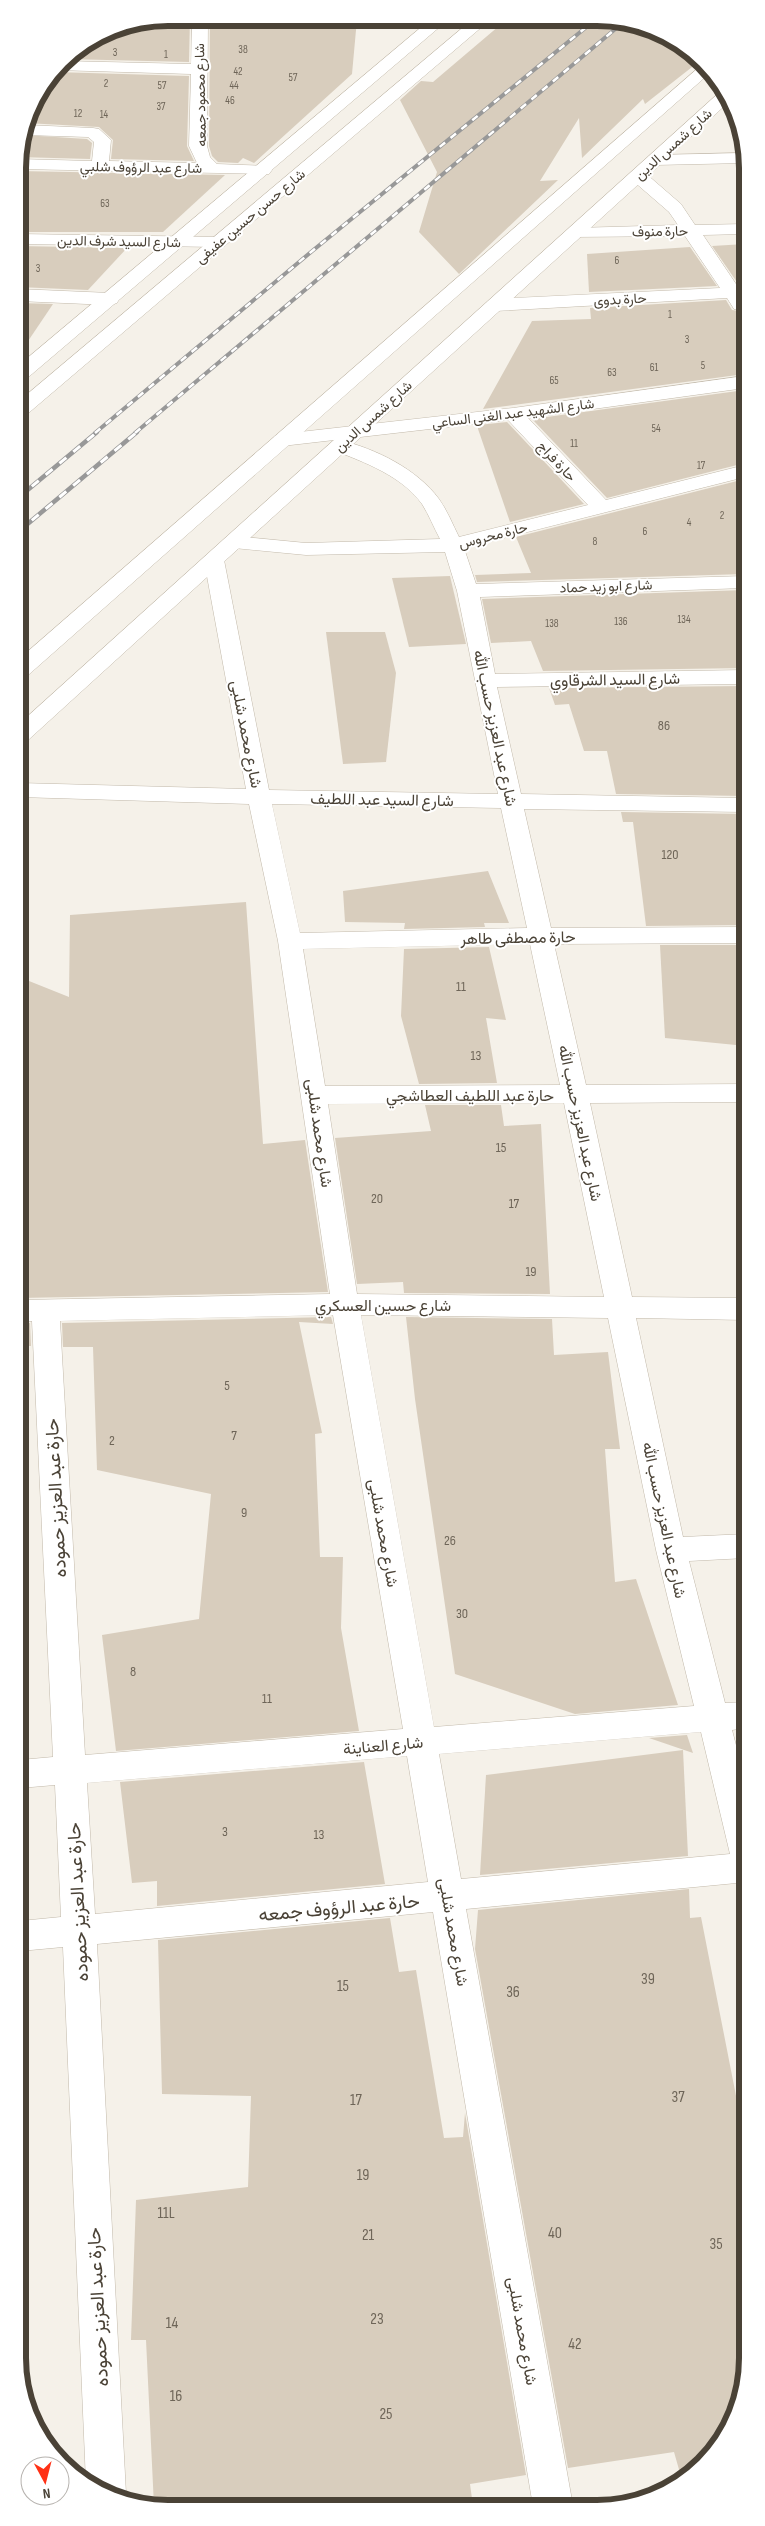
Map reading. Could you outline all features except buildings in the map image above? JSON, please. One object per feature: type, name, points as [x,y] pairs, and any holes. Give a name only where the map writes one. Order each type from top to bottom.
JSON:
[{"type":"street","name":"شارع محمود جمعه","points":[[200,26],[198,146],[202,158],[212,168]]},
{"type":"street","name":"شارع حسن حسين عفيفى","points":[[27,369],[433,26]]},
{"type":"street","name":"شارع حسن حسين عفيفى","points":[[27,404],[475,26]]},
{"type":"street","points":[[70,66],[199,69]]},
{"type":"street","points":[[27,664],[701,72]]},
{"type":"street","name":"شارع شمس الدين","points":[[27,729],[721,101]]},
{"type":"street","points":[[32,130],[93,133],[103,140],[100,166]]},
{"type":"street","points":[[655,160],[738,158]]},
{"type":"street","name":"شارع عبد الرؤوف شلبي","points":[[27,164],[263,170]]},
{"type":"street","points":[[638,176],[674,208],[738,293]]},
{"type":"street","name":"حارة منوف","points":[[576,233],[739,229]]},
{"type":"street","name":"شارع السيد شرف الدين","points":[[27,239],[177,243],[219,242]]},
{"type":"street","name":"حارة بدوى","points":[[495,305],[738,293]]},
{"type":"street","points":[[27,295],[110,299]]},
{"type":"street","name":"شارع الشهيد عبد الغنى الساعي","points":[[282,440],[347,440],[513,414],[739,383]]},
{"type":"street","name":"حارة فراج","points":[[513,414],[602,508]]},
{"type":"street","name":"شارع عبد العزيز حسب الله","points":[[347,440],[417,487],[431,502],[453,545],[468,591],[484,681],[575,1094],[671,1550],[738,1821]]},
{"type":"street","name":"حارة محروس","points":[[224,551],[453,545],[739,473]]},
{"type":"street","name":"شارع محمد شلبى","points":[[224,551],[260,797],[290,941],[345,1304],[552,2500]]},
{"type":"street","name":"شارع ابو زيد حماد","points":[[468,591],[739,582]]},
{"type":"street","name":"شارع السيد الشرقاوي","points":[[484,681],[739,677]]},
{"type":"street","name":"شارع السيد عبد اللطيف","points":[[27,790],[260,797],[739,805]]},
{"type":"street","name":"حارة مصطفى طاهر","points":[[290,941],[540,936],[739,935]]},
{"type":"street","name":"حارة عبد اللطيف العطاشجي","points":[[314,1095],[739,1093]]},
{"type":"street","name":"شارع حسين العسكري","points":[[32,1311],[345,1304],[738,1309]]},
{"type":"street","name":"حارة عبد العزيز حموده","points":[[32,1311],[70,1770],[106,2485]]},
{"type":"street","points":[[671,1550],[738,1546]]},
{"type":"street","name":"شارع العناينة","points":[[26,1773],[738,1715]]},
{"type":"street","name":"حارة عبد الرؤوف جمعه","points":[[26,1935],[448,1897],[738,1868]]},
{"type":"railway","points":[[95,433],[311,252],[588,26]]},
{"type":"railway","points":[[135,433],[616,28]]},
{"type":"railway","points":[[27,491],[97,432]]},
{"type":"railway","points":[[27,525],[137,432]]}]
